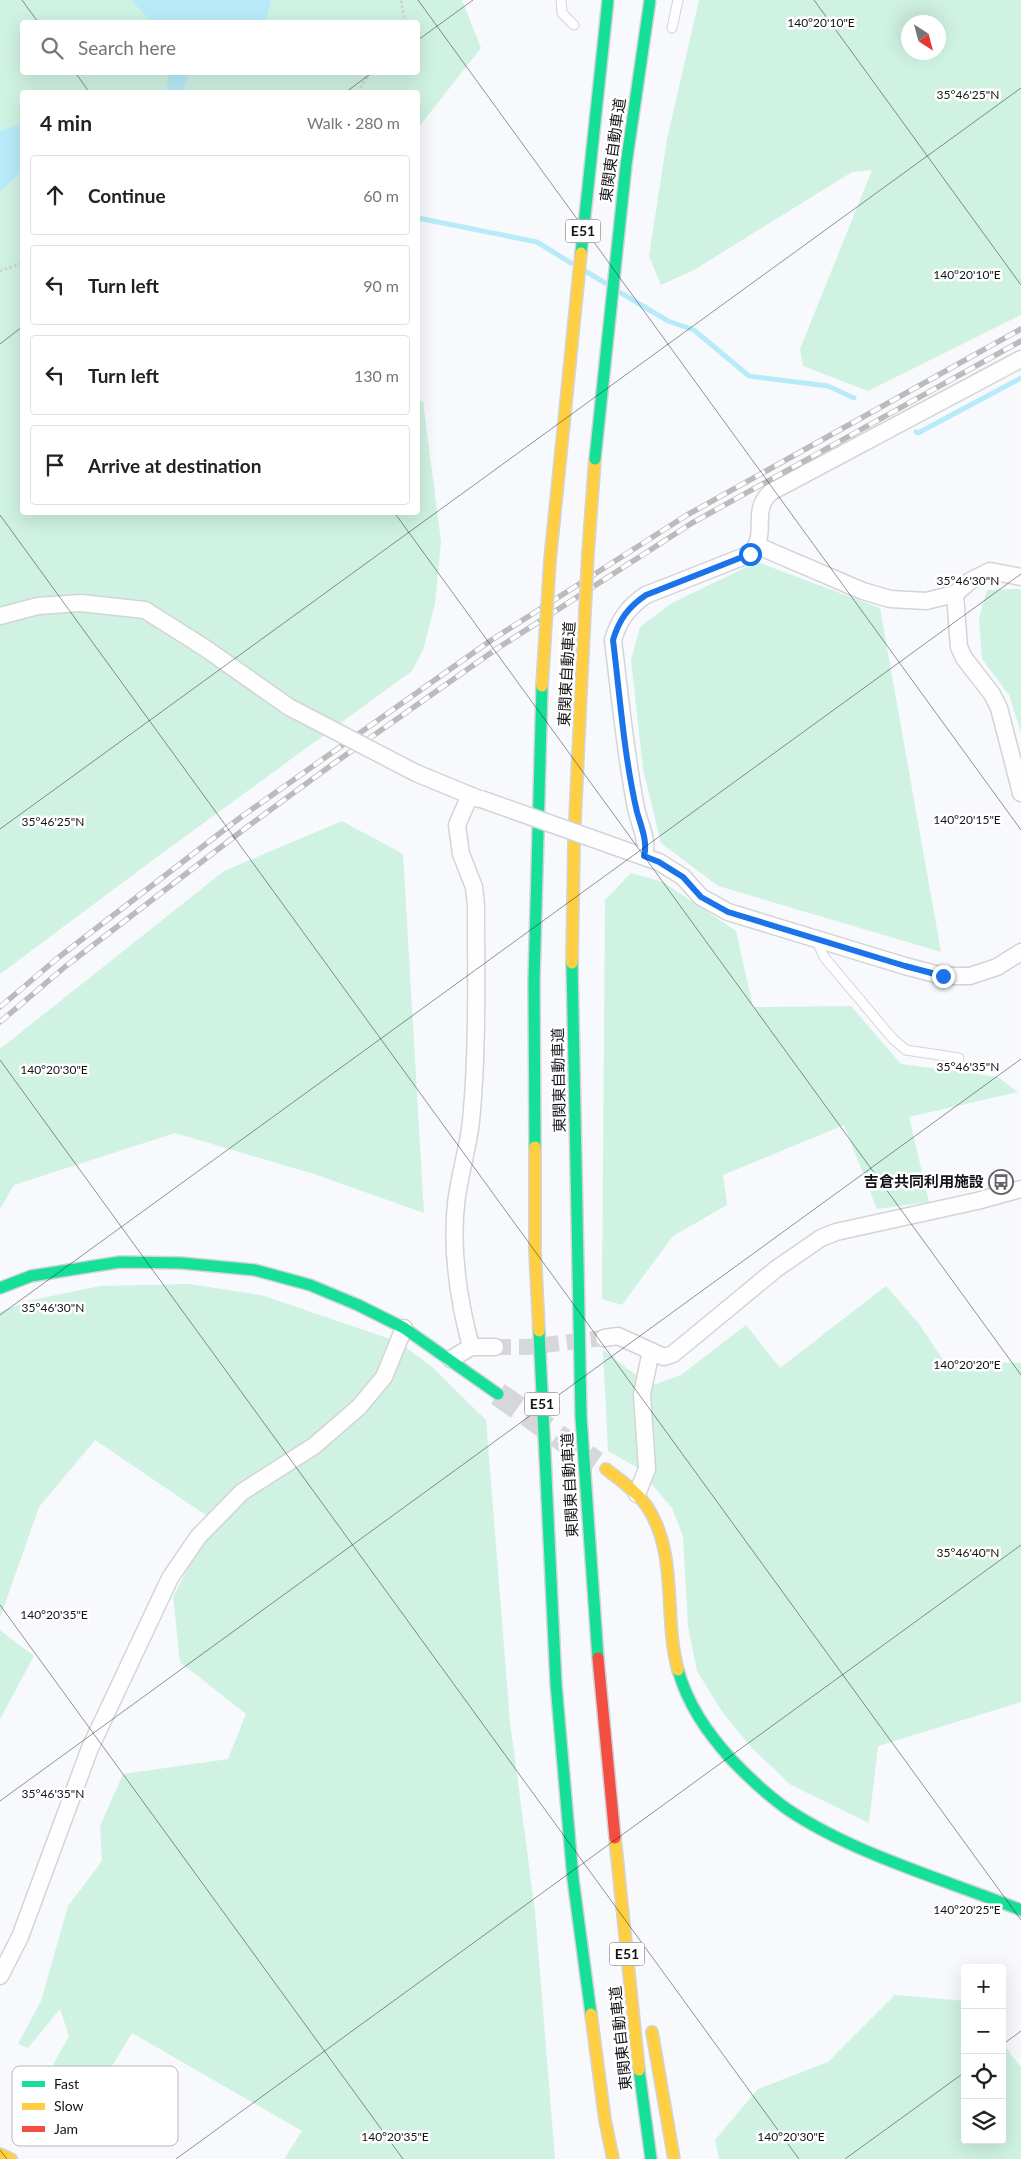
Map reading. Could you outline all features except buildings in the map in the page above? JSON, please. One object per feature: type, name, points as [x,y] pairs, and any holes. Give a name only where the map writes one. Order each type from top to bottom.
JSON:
[{"type":"main road","name":"東関東自動車道","points":[[608,0],[595,107],[550,560],[542,686],[534,981],[535,1251],[557,1694],[573,1879],[605,2120],[613,2159]]},
{"type":"main road","name":"東関東自動車道","points":[[650,0],[626,165],[595,459],[581,691],[574,842],[572,954],[579,1355],[589,1549],[606,1749],[642,2096],[651,2159]]},
{"type":"main road","points":[[0,1288],[31,1276],[120,1262],[181,1263],[255,1270],[310,1285],[358,1305],[404,1328],[451,1359],[498,1394]]},
{"type":"main road","points":[[606,1469],[637,1494],[650,1510],[661,1532],[666,1562],[672,1640],[681,1679],[707,1732],[737,1765],[770,1796],[811,1822],[863,1849],[1021,1910]]},
{"type":"main road","points":[[606,1749],[637,1941]]},
{"type":"main road","points":[[650,2018],[674,2159]]},
{"type":"main road","points":[[605,2120],[609,2159]]},
{"type":"main road","points":[[0,2154],[11,2159]]},
{"type":"street","points":[[640,855],[646,846],[636,809],[625,744],[613,640],[617,626],[633,604],[646,595],[750,554],[758,546],[760,535],[759,509],[764,499],[771,492],[1021,359]]},
{"type":"street","points":[[758,546],[863,591],[890,600],[926,600],[955,594],[970,582],[990,571],[1021,577]]},
{"type":"street","points":[[955,594],[959,647],[964,658],[992,694],[999,708],[1021,793]]},
{"type":"street","points":[[0,616],[38,606],[81,602],[145,610],[205,648],[289,707],[416,773],[476,797],[659,862],[683,877],[701,897],[728,912],[943,976],[970,976],[997,967],[1021,952]]},
{"type":"street","points":[[471,1347],[456,1266],[455,1230],[456,1203],[471,1123],[475,1063],[476,905],[474,887],[461,854],[457,825],[476,797]]},
{"type":"street","points":[[604,1338],[618,1336],[664,1357],[673,1354],[752,1287],[821,1238],[836,1232],[977,1201],[1021,1189]]},
{"type":"street","points":[[0,1976],[20,1937],[90,1748],[170,1578],[198,1536],[242,1492],[314,1446],[359,1407],[384,1377],[404,1328]]},
{"type":"street","points":[[451,1359],[471,1347],[494,1346]]},
{"type":"street","points":[[637,1494],[647,1469],[642,1394],[651,1350]]},
{"type":"lane","points":[[561,0],[562,13],[574,25]]},
{"type":"lane","points":[[672,28],[678,0]]},
{"type":"lane","points":[[816,939],[824,957],[893,1039],[906,1050],[959,1058]]},
{"type":"path","points":[[401,0],[404,17],[402,20]]},
{"type":"path","points":[[359,90],[368,75]]},
{"type":"path","points":[[0,271],[20,264]]},
{"type":"green space","points":[[0,0],[462,0],[481,48],[420,125],[420,90],[20,90],[20,515],[420,515],[420,402],[423,401],[441,542],[435,604],[423,650],[412,671],[0,974]]},
{"type":"green space","points":[[699,0],[1021,0],[1021,315],[868,391],[803,366],[800,349],[872,170],[852,172],[694,270],[661,285],[649,256],[667,139]]},
{"type":"green space","points":[[757,562],[880,608],[941,952],[718,886],[661,843],[643,769],[631,660],[640,627],[672,603]]},
{"type":"green space","points":[[1019,589],[1021,591],[1021,732],[1009,695],[982,659],[979,618],[987,590]]},
{"type":"green space","points":[[342,821],[403,854],[424,1213],[314,1174],[175,1133],[14,1185],[0,1209],[0,1049],[224,871]]},
{"type":"green space","points":[[631,873],[663,882],[736,931],[753,1007],[851,1006],[901,1064],[998,1077],[1018,1092],[909,1117],[929,1202],[877,1209],[844,1125],[723,1175],[727,1205],[673,1236],[622,1305],[602,1299],[605,900]]},
{"type":"green space","points":[[189,1284],[261,1295],[399,1342],[432,1367],[486,1420],[510,1722],[535,1911],[555,2159],[284,2159],[302,2131],[132,2033],[112,2066],[53,2065],[69,2036],[60,2009],[28,2048],[18,2044],[41,2001],[68,1906],[102,1861],[100,1826],[123,1774],[228,1759],[246,1714],[180,1662],[173,1597],[213,1520],[95,1440],[39,1507],[0,1618],[0,1312],[32,1300],[100,1286]]},
{"type":"green space","points":[[886,1286],[919,1324],[944,1361],[1021,1363],[1021,1702],[878,1746],[869,1823],[791,1785],[751,1747],[723,1713],[697,1671],[688,1627],[683,1536],[672,1508],[638,1468],[608,1451],[603,1350],[650,1386],[681,1375],[746,1325],[780,1368]]},
{"type":"green space","points":[[0,1630],[34,1656],[0,1719]]},
{"type":"green space","points":[[895,1995],[961,2001],[961,2144],[1006,2144],[1006,2048],[1021,2067],[1021,2159],[719,2159],[715,2140],[758,2089],[828,2062]]},
{"type":"water","points":[[131,0],[271,0],[266,20],[150,20]]},
{"type":"water","points":[[169,75],[188,75],[184,90],[166,90]]},
{"type":"water","points":[[20,124],[20,173],[0,192],[0,131]]},
{"type":"waterway","points":[[420,218],[537,242],[571,263]]},
{"type":"waterway","points":[[587,272],[605,283]]},
{"type":"waterway","points":[[621,293],[668,321],[694,330],[749,376],[828,386],[854,398]]},
{"type":"waterway","points":[[916,432],[918,433],[1021,378]]},
{"type":"tunnel","points":[[495,1347],[527,1347],[604,1338]]},
{"type":"tunnel","points":[[498,1394],[596,1463]]},
{"type":"railway","points":[[0,1007],[59,957],[241,817],[490,641],[687,515],[1021,329]]},
{"type":"railway","points":[[0,1022],[66,966],[247,827],[495,650],[692,523],[1021,341]]},
{"type":"traffic: fast","points":[[581,253],[608,0]]},
{"type":"traffic: fast","points":[[595,459],[626,165],[650,0]]},
{"type":"traffic: fast","points":[[535,1147],[534,981],[542,686]]},
{"type":"traffic: fast","points":[[572,963],[581,1417],[598,1658]]},
{"type":"traffic: fast","points":[[0,1288],[31,1276],[120,1262],[181,1263],[255,1270],[310,1285],[358,1305],[404,1328],[498,1394]]},
{"type":"traffic: fast","points":[[539,1331],[556,1684],[573,1879],[591,2014]]},
{"type":"traffic: fast","points":[[678,1670],[687,1695],[699,1717],[714,1738],[750,1779],[787,1809],[841,1840],[870,1853],[1021,1910]]},
{"type":"traffic: fast","points":[[639,2070],[651,2159]]},
{"type":"traffic: slow","points":[[560,462],[581,253]]},
{"type":"traffic: slow","points":[[588,553],[595,459]]},
{"type":"traffic: slow","points":[[550,560],[560,462]]},
{"type":"traffic: slow","points":[[581,691],[588,553]]},
{"type":"traffic: slow","points":[[542,686],[550,560]]},
{"type":"traffic: slow","points":[[572,963],[574,842],[581,691]]},
{"type":"traffic: slow","points":[[535,1147],[535,1251],[539,1331]]},
{"type":"traffic: slow","points":[[606,1469],[642,1500],[656,1524],[667,1564],[671,1629],[678,1670]]},
{"type":"traffic: slow","points":[[615,1838],[639,2070]]},
{"type":"traffic: slow","points":[[591,2014],[605,2120],[613,2159]]},
{"type":"traffic: slow","points":[[652,2032],[674,2159]]},
{"type":"traffic: slow","points":[[0,2154],[11,2159]]},
{"type":"traffic: jam","points":[[598,1658],[615,1838]]},
{"type":"place","name":"吉倉共同利用施設","points":[[1001,1182]]},
{"type":"route","points":[[750,554],[646,595],[633,604],[617,626],[613,640],[625,744],[636,809],[646,846],[644,856],[659,862],[683,877],[701,897],[728,912],[943,976]]}]
